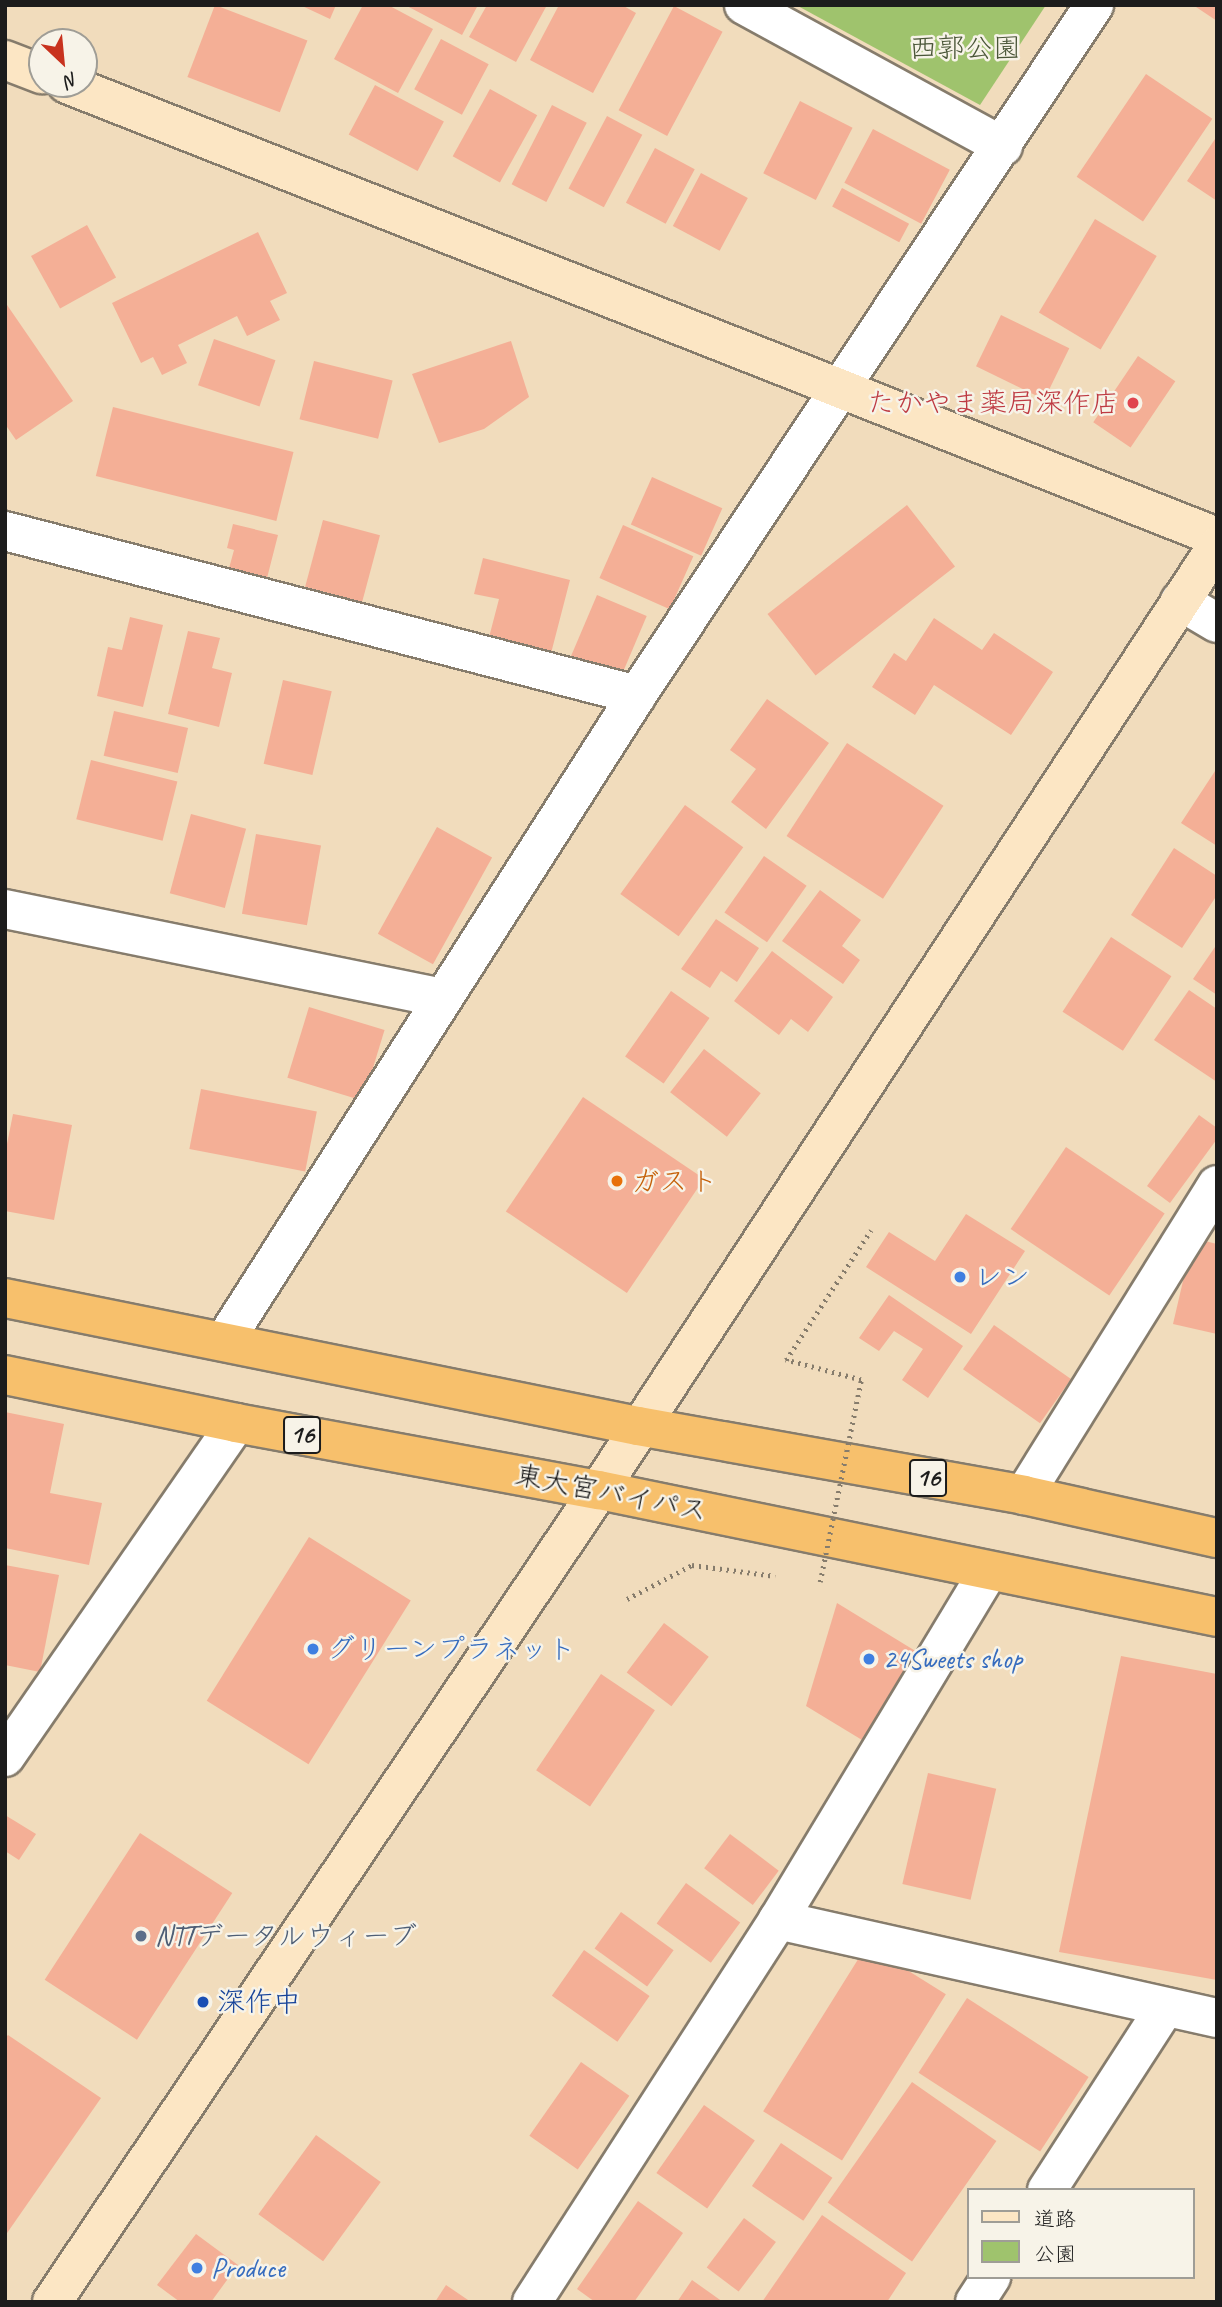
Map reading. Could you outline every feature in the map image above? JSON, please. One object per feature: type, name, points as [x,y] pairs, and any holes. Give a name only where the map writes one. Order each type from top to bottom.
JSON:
[{"type":"highway","name":"16","points":[[5,1298],[225,1340],[638,1426],[1024,1495],[1217,1538]]},
{"type":"highway","name":"東大宮バイパス","points":[[5,1375],[236,1423],[599,1490],[1217,1617]]},
{"type":"street","points":[[744,5],[1003,146]]},
{"type":"street","points":[[225,1340],[637,695],[1094,5]]},
{"type":"street","points":[[5,60],[28,69]]},
{"type":"street","points":[[98,96],[1217,537]]},
{"type":"street","points":[[5,531],[637,695]]},
{"type":"street","points":[[52,2302],[599,1490],[638,1426],[1217,546]]},
{"type":"street","points":[[1180,601],[1217,623]]},
{"type":"street","points":[[5,908],[442,998]]},
{"type":"street","points":[[1024,1495],[1207,1220],[1217,1185]]},
{"type":"street","points":[[10,1740],[236,1423]]},
{"type":"street","points":[[532,2302],[778,1920],[988,1572]]},
{"type":"street","points":[[778,1920],[1164,2009],[1217,2018]]},
{"type":"street","points":[[1048,2188],[1164,2009]]},
{"type":"street","points":[[975,2302],[990,2279]]},
{"type":"path","points":[[807,1580],[820,1582],[861,1380],[786,1360],[871,1230]]},
{"type":"path","points":[[627,1599],[692,1565],[781,1577]]},
{"type":"green space","name":"西郭公園","points":[[796,5],[1046,5],[980,105]]},
{"type":"building","points":[[215,5],[307,40],[280,112],[187,77]]},
{"type":"building","points":[[300,5],[336,5],[330,19]]},
{"type":"building","points":[[363,5],[388,5],[433,29],[398,93],[334,59]]},
{"type":"building","points":[[405,5],[478,5],[462,35]]},
{"type":"building","points":[[487,5],[547,5],[516,62],[469,37]]},
{"type":"building","points":[[559,5],[622,5],[636,13],[593,93],[530,60]]},
{"type":"building","points":[[1193,5],[1217,5],[1217,21]]},
{"type":"building","points":[[674,6],[723,32],[667,136],[619,110]]},
{"type":"building","points":[[441,39],[489,64],[462,115],[414,89]]},
{"type":"building","points":[[1146,74],[1212,119],[1143,222],[1077,177]]},
{"type":"building","points":[[375,85],[444,122],[418,171],[349,134]]},
{"type":"building","points":[[490,89],[537,115],[500,183],[453,156]]},
{"type":"building","points":[[800,101],[853,128],[816,200],[763,173]]},
{"type":"building","points":[[552,105],[587,123],[546,202],[512,184]]},
{"type":"building","points":[[607,116],[642,135],[604,207],[569,188]]},
{"type":"building","points":[[873,129],[950,170],[921,224],[844,183]]},
{"type":"building","points":[[1217,136],[1217,201],[1187,181]]},
{"type":"building","points":[[655,148],[695,169],[666,224],[626,203]]},
{"type":"building","points":[[701,173],[748,198],[720,251],[673,226]]},
{"type":"building","points":[[842,188],[909,224],[899,242],[832,207]]},
{"type":"building","points":[[1095,219],[1157,256],[1101,350],[1039,312]]},
{"type":"building","points":[[87,225],[116,277],[60,309],[31,256]]},
{"type":"building","points":[[258,232],[287,293],[270,301],[280,320],[247,336],[237,316],[178,345],[187,363],[162,375],[153,357],[141,363],[112,303]]},
{"type":"building","points":[[5,302],[73,401],[16,440],[5,424]]},
{"type":"building","points":[[1001,315],[1069,348],[1044,400],[976,366]]},
{"type":"building","points":[[214,339],[275,360],[260,406],[198,385]]},
{"type":"building","points":[[511,341],[529,397],[484,429],[439,443],[412,374]]},
{"type":"building","points":[[1138,356],[1175,381],[1131,447],[1093,422]]},
{"type":"building","points":[[314,361],[393,381],[378,439],[299,419]]},
{"type":"building","points":[[113,407],[293,452],[276,521],[96,476]]},
{"type":"building","points":[[652,477],[722,508],[701,556],[631,525]]},
{"type":"building","points":[[907,505],[955,566],[816,675],[768,614]]},
{"type":"building","points":[[323,520],[380,535],[362,602],[305,587]]},
{"type":"building","points":[[233,524],[278,535],[266,582],[228,572],[234,550],[227,548]]},
{"type":"building","points":[[623,525],[693,556],[670,609],[599,578]]},
{"type":"building","points":[[483,558],[570,580],[549,661],[487,645],[499,599],[474,594]]},
{"type":"building","points":[[597,595],[647,616],[620,679],[570,658]]},
{"type":"building","points":[[130,617],[163,625],[143,707],[97,696],[108,647],[122,650]]},
{"type":"building","points":[[934,618],[982,650],[994,633],[1053,672],[1011,735],[934,685],[915,715],[872,687],[894,653],[906,661]]},
{"type":"building","points":[[188,631],[220,638],[212,668],[232,673],[219,727],[168,714]]},
{"type":"building","points":[[283,680],[332,691],[312,775],[264,764]]},
{"type":"building","points":[[767,699],[829,743],[766,829],[731,802],[756,769],[730,750]]},
{"type":"building","points":[[114,711],[188,728],[178,773],[104,756]]},
{"type":"building","points":[[847,743],[943,806],[883,899],[787,836]]},
{"type":"building","points":[[91,760],[177,782],[163,841],[76,819]]},
{"type":"building","points":[[1217,768],[1217,846],[1181,823]]},
{"type":"building","points":[[685,805],[743,847],[679,936],[620,894]]},
{"type":"building","points":[[191,814],[246,829],[225,908],[170,893]]},
{"type":"building","points":[[437,827],[492,858],[433,964],[378,934]]},
{"type":"building","points":[[256,834],[321,845],[307,925],[242,914]]},
{"type":"building","points":[[1174,848],[1217,876],[1217,895],[1182,948],[1131,915]]},
{"type":"building","points":[[764,856],[807,886],[767,942],[724,913]]},
{"type":"building","points":[[820,890],[861,920],[842,946],[860,960],[843,984],[782,941]]},
{"type":"building","points":[[716,919],[759,948],[737,982],[721,971],[710,988],[681,969]]},
{"type":"building","points":[[1111,937],[1171,976],[1123,1051],[1063,1012]]},
{"type":"building","points":[[1215,947],[1217,949],[1217,995],[1193,979]]},
{"type":"building","points":[[772,951],[833,997],[808,1032],[791,1019],[779,1035],[734,1001]]},
{"type":"building","points":[[1189,990],[1217,1009],[1217,1082],[1154,1040]]},
{"type":"building","points":[[671,991],[710,1018],[664,1083],[625,1057]]},
{"type":"building","points":[[309,1007],[385,1030],[363,1101],[287,1078]]},
{"type":"building","points":[[704,1049],[761,1093],[727,1137],[670,1092]]},
{"type":"building","points":[[201,1089],[317,1112],[305,1171],[189,1149]]},
{"type":"building","points":[[583,1097],[704,1179],[627,1293],[506,1211]]},
{"type":"building","points":[[13,1114],[72,1125],[54,1220],[5,1211],[5,1154]]},
{"type":"building","points":[[1199,1115],[1217,1128],[1217,1139],[1170,1203],[1147,1186]]},
{"type":"building","points":[[1066,1147],[1165,1214],[1109,1296],[1011,1229]]},
{"type":"building","points":[[966,1214],[1025,1251],[971,1334],[866,1267],[889,1232],[935,1261]]},
{"type":"building","points":[[1193,1238],[1217,1244],[1217,1334],[1173,1324]]},
{"type":"building","points":[[889,1295],[963,1346],[928,1398],[902,1380],[923,1349],[894,1331],[879,1351],[859,1338]]},
{"type":"building","points":[[994,1325],[1071,1379],[1040,1423],[963,1369]]},
{"type":"building","points":[[5,1412],[64,1424],[50,1493],[102,1503],[89,1565],[5,1548]]},
{"type":"building","points":[[309,1537],[411,1601],[308,1764],[207,1701]]},
{"type":"building","points":[[5,1565],[59,1575],[40,1672],[5,1665]]},
{"type":"building","points":[[837,1603],[922,1655],[867,1743],[806,1706]]},
{"type":"building","points":[[664,1623],[709,1657],[671,1706],[627,1673]]},
{"type":"building","points":[[1121,1656],[1217,1674],[1217,1980],[1059,1952]]},
{"type":"building","points":[[601,1674],[655,1710],[590,1807],[536,1770]]},
{"type":"building","points":[[928,1773],[996,1789],[971,1900],[902,1884]]},
{"type":"building","points":[[5,1815],[36,1834],[19,1860],[5,1851]]},
{"type":"building","points":[[140,1833],[232,1893],[137,2040],[45,1980]]},
{"type":"building","points":[[730,1834],[779,1871],[753,1905],[704,1868]]},
{"type":"building","points":[[686,1883],[740,1922],[711,1963],[657,1923]]},
{"type":"building","points":[[621,1912],[674,1950],[647,1987],[595,1948]]},
{"type":"building","points":[[867,1945],[946,1994],[842,2160],[763,2111]]},
{"type":"building","points":[[584,1950],[650,1996],[617,2042],[552,1996]]},
{"type":"building","points":[[967,1998],[1089,2077],[1040,2152],[919,2073]]},
{"type":"building","points":[[8,2035],[101,2098],[5,2236],[5,2038]]},
{"type":"building","points":[[581,2062],[629,2096],[578,2170],[529,2136]]},
{"type":"building","points":[[912,2082],[996,2141],[912,2261],[828,2202]]},
{"type":"building","points":[[704,2105],[755,2141],[707,2209],[656,2173]]},
{"type":"building","points":[[316,2135],[381,2182],[323,2261],[258,2214]]},
{"type":"building","points":[[781,2143],[832,2178],[803,2221],[752,2186]]},
{"type":"building","points":[[638,2201],[683,2233],[634,2302],[595,2302],[577,2289]]},
{"type":"building","points":[[822,2215],[906,2273],[887,2302],[762,2302]]},
{"type":"building","points":[[744,2218],[776,2242],[739,2292],[707,2268]]},
{"type":"building","points":[[196,2234],[238,2265],[211,2302],[180,2302],[157,2285]]},
{"type":"building","points":[[692,2280],[723,2302],[677,2302]]},
{"type":"building","points":[[446,2285],[471,2302],[435,2302]]},
{"type":"place","name":"たかやま薬局深作店","points":[[1133,403]]},
{"type":"place","name":"ガスト","points":[[617,1181]]},
{"type":"place","name":"レン","points":[[960,1277]]},
{"type":"place","name":"グリーンプラネット","points":[[313,1649]]},
{"type":"place","name":"24Sweets shop","points":[[869,1659]]},
{"type":"place","name":"NTTデータルウィーブ","points":[[141,1936]]},
{"type":"place","name":"深作中","points":[[203,2002]]},
{"type":"place","name":"Produce","points":[[197,2268]]}]
